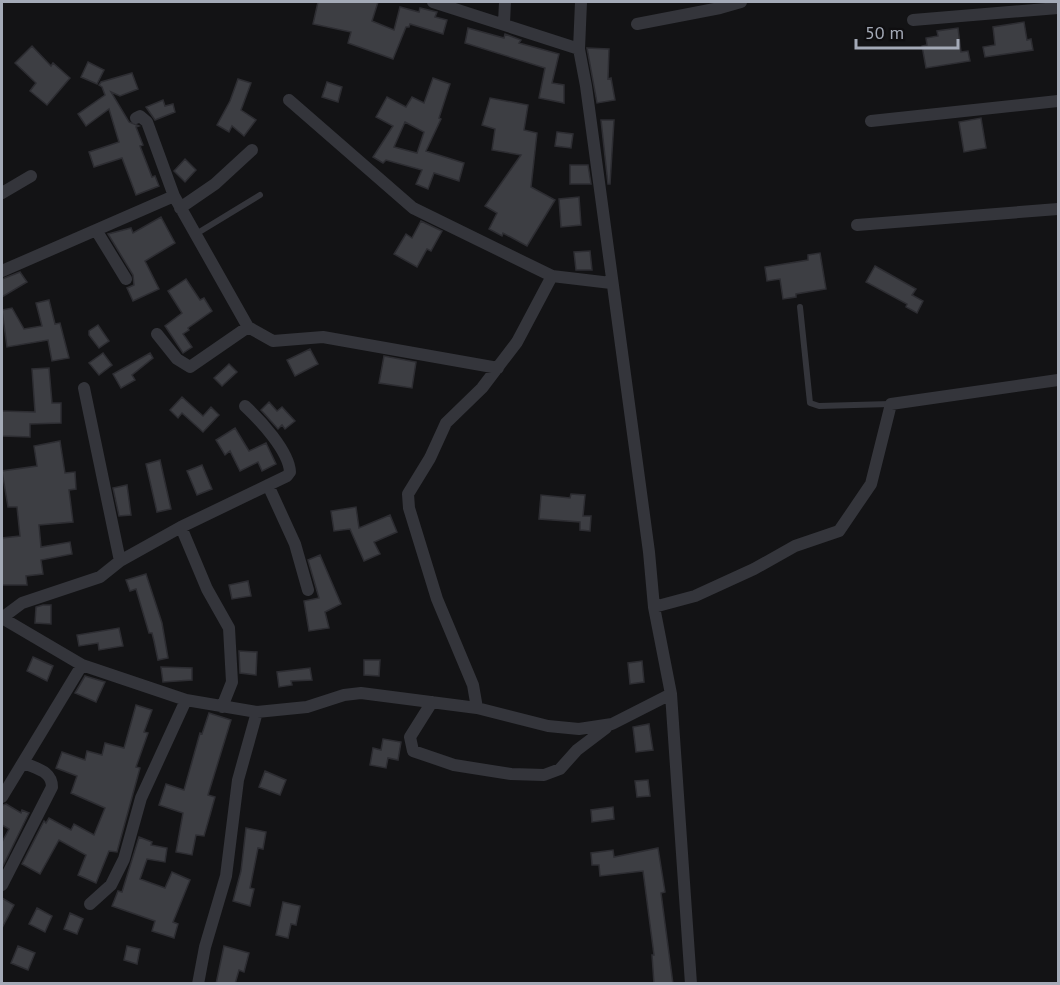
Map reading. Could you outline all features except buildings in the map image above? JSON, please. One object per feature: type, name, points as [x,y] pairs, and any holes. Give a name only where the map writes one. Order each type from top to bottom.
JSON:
[{"type":"street","points":[[433,2],[579,49]]},
{"type":"street","points":[[504,23],[505,2]]},
{"type":"street","points":[[580,2],[579,49],[586,86],[649,552],[654,607],[671,694],[692,984]]},
{"type":"street","points":[[637,24],[741,2]]},
{"type":"street","points":[[913,20],[1059,8]]},
{"type":"street","points":[[289,100],[413,208],[552,276],[611,283]]},
{"type":"street","points":[[871,121],[1059,101]]},
{"type":"street","points":[[136,118],[140,116],[147,122],[177,202],[248,327],[273,341],[323,338],[498,368]]},
{"type":"street","points":[[2,271],[96,230],[177,202],[214,184],[252,150]]},
{"type":"street","points":[[2,193],[31,176]]},
{"type":"street","points":[[857,225],[1059,209]]},
{"type":"street","points":[[96,230],[126,279]]},
{"type":"street","points":[[477,708],[473,685],[437,599],[409,508],[408,494],[430,458],[446,423],[482,388],[517,342],[552,276]]},
{"type":"street","points":[[157,334],[177,359],[190,367],[248,327]]},
{"type":"street","points":[[654,607],[696,596],[754,569],[795,546],[839,531],[871,484],[891,405],[1059,380]]},
{"type":"street","points":[[84,388],[120,561]]},
{"type":"street","points":[[245,406],[263,423],[290,465],[290,472],[287,476],[181,526],[120,561],[100,577],[22,603],[2,618],[82,665],[186,700],[222,707],[257,712],[307,707],[351,693],[477,708],[556,727],[596,728],[612,724]]},
{"type":"street","points":[[268,485],[295,544],[308,590]]},
{"type":"street","points":[[181,526],[207,589],[228,628],[232,682],[222,707]]},
{"type":"street","points":[[2,797],[82,665]]},
{"type":"street","points":[[432,702],[410,737],[413,751],[454,765],[532,776],[553,773],[612,724],[671,694]]},
{"type":"street","points":[[90,904],[111,885],[124,859],[141,798],[186,700]]},
{"type":"street","points":[[198,984],[205,947],[226,876],[238,780],[257,712]]},
{"type":"street","points":[[2,885],[52,787],[52,778],[48,774],[24,763]]},
{"type":"lane","points":[[195,234],[260,195]]},
{"type":"lane","points":[[800,307],[810,403],[819,406],[891,405]]}]
